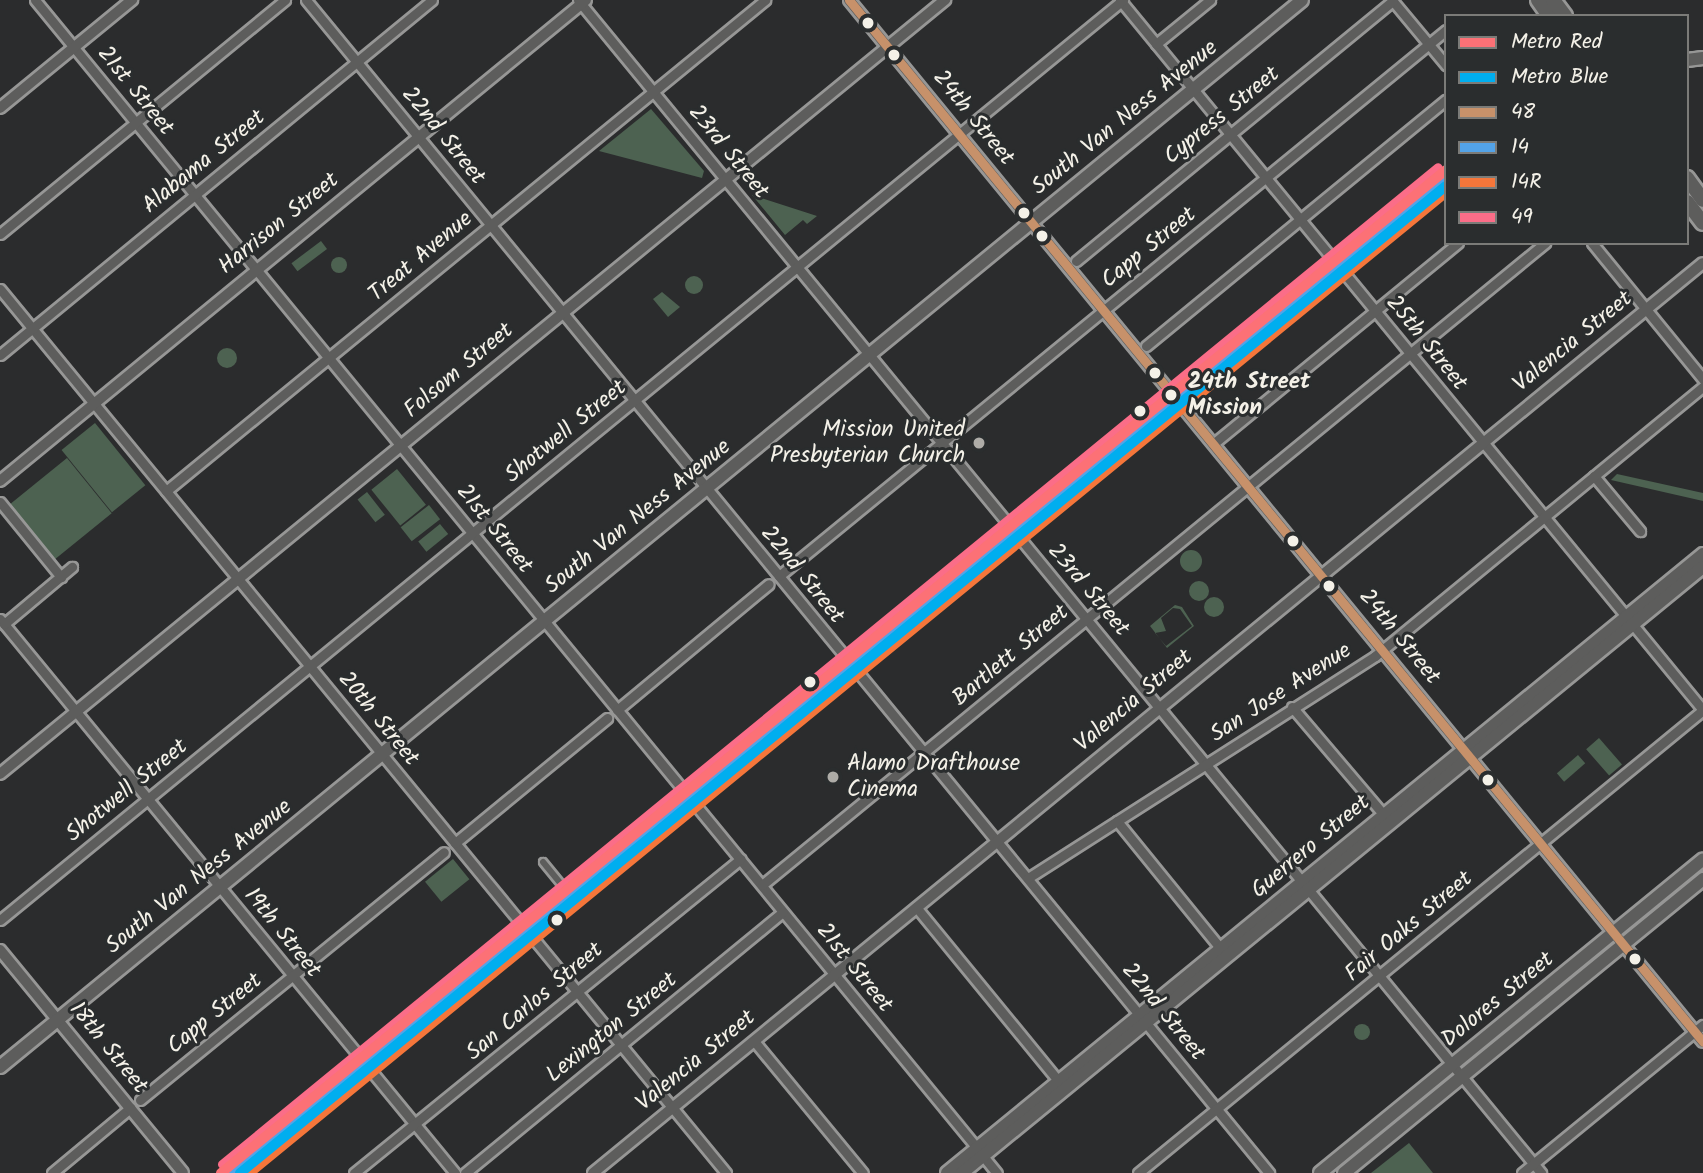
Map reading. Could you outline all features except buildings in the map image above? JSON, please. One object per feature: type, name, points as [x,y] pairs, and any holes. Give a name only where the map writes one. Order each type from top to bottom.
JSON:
[{"type":"main road","name":"South Van Ness Avenue","points":[[0,1067],[1302,0]]},
{"type":"main road","points":[[230,1173],[1444,178]]},
{"type":"main road","points":[[1689,181],[1703,200]]},
{"type":"main road","points":[[1689,205],[1703,223]]},
{"type":"main road","name":"Guerrero Street","points":[[947,1173],[980,1152],[1467,754],[1629,621],[1703,554]]},
{"type":"main road","name":"Guerrero Street","points":[[1629,621],[1703,567]]},
{"type":"main road","name":"Guerrero Street","points":[[962,1173],[980,1152],[1059,1082],[1143,1019],[1221,949],[1305,886],[1384,815],[1467,754]]},
{"type":"main road","name":"Dolores Street","points":[[1320,1173],[1613,932],[1701,869]]},
{"type":"main road","name":"Dolores Street","points":[[1344,1173],[1623,944],[1701,869]]},
{"type":"street","name":"21st Street","points":[[35,0],[997,1173]]},
{"type":"street","points":[[0,108],[132,0]]},
{"type":"street","points":[[0,234],[285,0]]},
{"type":"street","name":"22nd Street","points":[[306,0],[1269,1173]]},
{"type":"street","name":"Alabama Street","points":[[0,355],[432,0]]},
{"type":"street","name":"Treat Avenue","points":[[166,491],[765,0]]},
{"type":"street","name":"24th Street","points":[[849,0],[1613,932],[1699,1028],[1703,1042]]},
{"type":"street","name":"Folsom Street","points":[[0,774],[944,0]]},
{"type":"street","name":"25th Street","points":[[1121,0],[1703,710]]},
{"type":"street","name":"Shotwell Street","points":[[0,920],[1121,0]]},
{"type":"street","points":[[1156,44],[1210,0]]},
{"type":"street","points":[[1393,0],[1444,63]]},
{"type":"street","name":"Cypress Street","points":[[1076,261],[1393,0]]},
{"type":"street","name":"23rd Street","points":[[582,1],[653,92],[1541,1173]]},
{"type":"street","name":"Harrison Street","points":[[0,481],[582,1]]},
{"type":"street","name":"Capp Street","points":[[779,576],[1444,32]]},
{"type":"street","points":[[1146,346],[1444,102]]},
{"type":"street","points":[[1213,444],[1456,245]]},
{"type":"street","name":"Bartlett Street","points":[[762,885],[1543,245]]},
{"type":"street","points":[[1594,245],[1703,379]]},
{"type":"street","name":"Valencia Street","points":[[593,1173],[1703,263]]},
{"type":"street","name":"20th Street","points":[[0,289],[726,1173]]},
{"type":"street","name":"San Jose Avenue","points":[[1028,878],[1382,650],[1703,387]]},
{"type":"street","points":[[1594,476],[1640,531]]},
{"type":"street","points":[[0,502],[61,577]]},
{"type":"street","points":[[2,621],[72,568]]},
{"type":"street","points":[[617,710],[769,584]]},
{"type":"street","name":"19th Street","points":[[2,621],[455,1173]]},
{"type":"street","points":[[1292,707],[1384,815]]},
{"type":"street","name":"Fair Oaks Street","points":[[1138,1173],[1703,710]]},
{"type":"street","points":[[455,843],[607,718]]},
{"type":"street","points":[[1117,821],[1221,949]]},
{"type":"street","name":"Capp Street","points":[[140,1100],[444,852]]},
{"type":"street","name":"San Carlos Street","points":[[354,1173],[740,859]]},
{"type":"street","points":[[543,862],[570,895]]},
{"type":"street","points":[[916,907],[1059,1082]]},
{"type":"street","name":"Lexington Street","points":[[466,1173],[783,912]]},
{"type":"street","name":"18th Street","points":[[0,950],[183,1173]]},
{"type":"street","points":[[1522,1173],[1699,1028]]},
{"type":"street","points":[[754,1041],[863,1173]]},
{"type":"street","points":[[52,1173],[130,1108]]},
{"type":"green space","points":[[651,109],[704,171],[702,178],[599,151]]},
{"type":"green space","points":[[752,195],[817,216],[807,224],[803,220],[785,235]]},
{"type":"green space","points":[[321,241],[327,249],[297,271],[291,263]]},
{"type":"green space","points":[[339,257],[345,259],[345,271],[339,273],[333,271],[331,265],[333,259]]},
{"type":"green space","points":[[690,276],[698,276],[703,285],[701,292],[690,294],[685,289],[685,281]]},
{"type":"green space","points":[[662,292],[680,307],[668,317],[653,299]]},
{"type":"green space","points":[[227,348],[234,351],[237,358],[234,365],[227,368],[220,365],[217,358],[220,351]]},
{"type":"green space","points":[[95,423],[145,485],[112,512],[62,450]]},
{"type":"green space","points":[[67,458],[112,513],[53,560],[9,505]]},
{"type":"green space","points":[[397,469],[426,505],[400,526],[371,490]]},
{"type":"green space","points":[[1617,474],[1703,493],[1703,501],[1611,480]]},
{"type":"green space","points":[[367,492],[385,515],[375,522],[358,499]]},
{"type":"green space","points":[[429,505],[440,519],[412,541],[401,527]]},
{"type":"green space","points":[[440,524],[448,534],[426,552],[418,542]]},
{"type":"green space","points":[[1191,550],[1199,553],[1202,561],[1199,569],[1191,572],[1183,569],[1180,561],[1183,553]]},
{"type":"green space","points":[[1199,581],[1206,584],[1209,591],[1206,598],[1199,601],[1192,598],[1189,591],[1192,584]]},
{"type":"green space","points":[[1210,597],[1218,597],[1224,607],[1218,617],[1210,617],[1204,611],[1204,603]]},
{"type":"green space","points":[[1175,605],[1182,607],[1194,626],[1167,648],[1160,639],[1166,646],[1192,626],[1180,609],[1173,608],[1161,618],[1166,631],[1155,633],[1150,626]]},
{"type":"green space","points":[[1599,738],[1622,764],[1609,776],[1586,749]]},
{"type":"green space","points":[[1578,755],[1585,763],[1564,782],[1557,773]]},
{"type":"green space","points":[[453,859],[469,879],[441,902],[425,882]]},
{"type":"green space","points":[[1359,1024],[1365,1024],[1370,1032],[1368,1038],[1359,1040],[1354,1035],[1354,1029]]},
{"type":"green space","points":[[1409,1143],[1433,1173],[1371,1173]]},
{"type":"metro line","name":"Red","points":[[221,1173],[1444,172]]},
{"type":"metro line","name":"Blue","points":[[240,1173],[1444,188]]},
{"type":"transit line","name":"48","points":[[849,0],[1703,1042]]},
{"type":"transit line","name":"49","points":[[222,1164],[1438,167]]},
{"type":"transit line","name":"14","points":[[230,1173],[1444,178]]},
{"type":"transit line","name":"14R","points":[[249,1173],[1444,194]]},
{"type":"place","name":"24th Street Mission","points":[[1171,395]]},
{"type":"place","name":"Mission United Presbyterian Church","points":[[979,443]]},
{"type":"place","name":"Alamo Drafthouse Cinema","points":[[833,777]]}]
